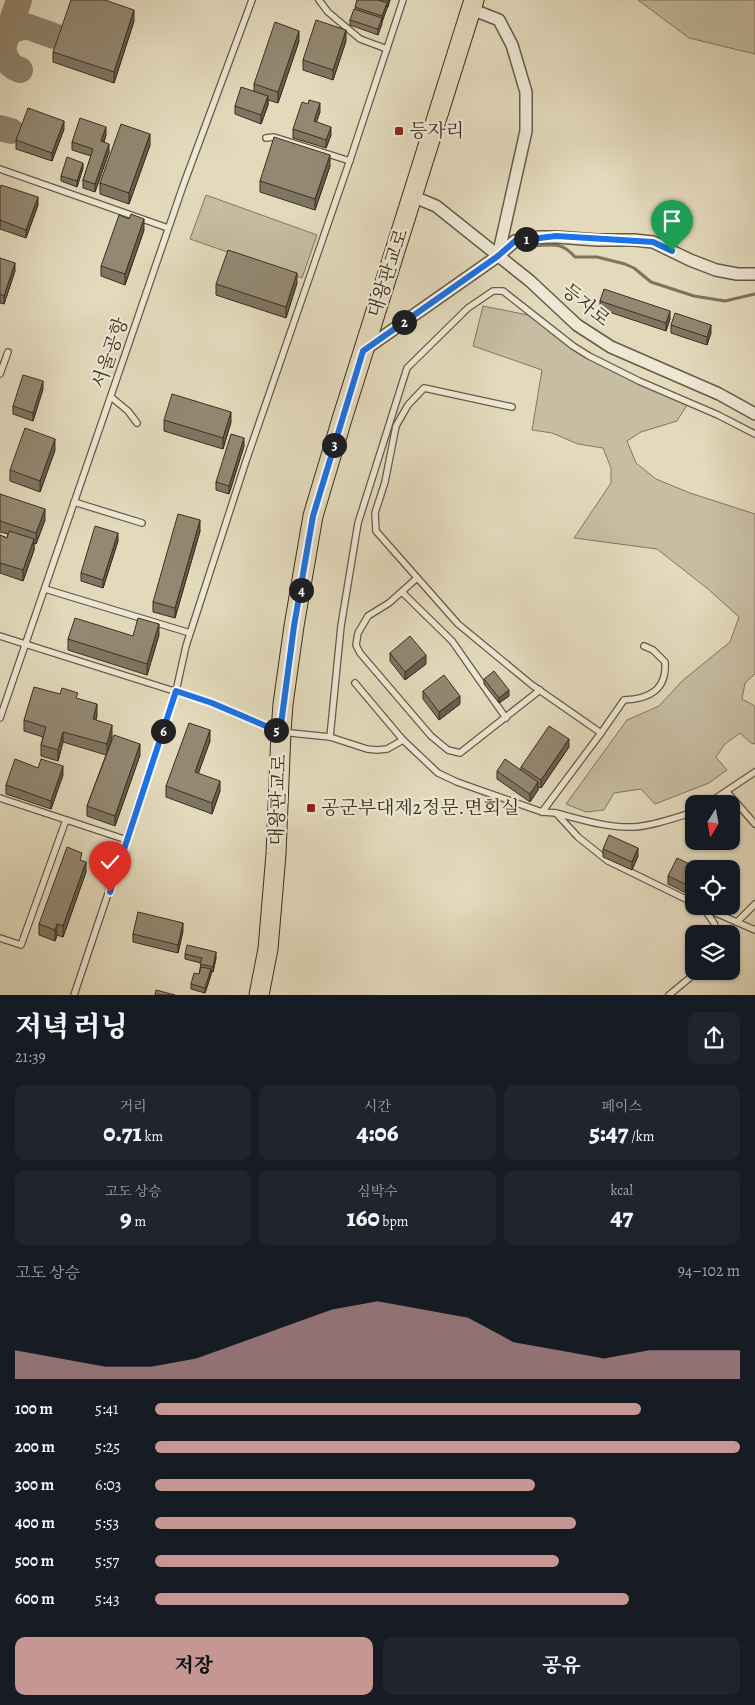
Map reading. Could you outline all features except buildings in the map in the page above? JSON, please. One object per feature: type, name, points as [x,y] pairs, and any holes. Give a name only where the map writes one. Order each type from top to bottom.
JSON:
[{"type":"main road","name":"대왕판교로","points":[[259,995],[268,949],[276,854],[280,732],[294,626],[313,516],[472,4]]},
{"type":"street","points":[[472,4],[499,20],[512,45],[526,92],[526,131],[498,256]]},
{"type":"street","name":"등자로","points":[[412,196],[436,206],[530,281],[577,325],[611,347],[719,394],[755,414]]},
{"type":"street","points":[[363,351],[498,256],[515,241],[556,236],[653,242],[716,270],[737,274],[755,274]]},
{"type":"lane","name":"서울공항","points":[[0,718],[168,228],[252,0]]},
{"type":"lane","points":[[319,0],[328,12],[360,39],[387,49]]},
{"type":"lane","points":[[74,995],[176,691],[186,646],[246,461],[350,161],[403,0]]},
{"type":"lane","points":[[266,138],[274,137],[350,161]]},
{"type":"lane","points":[[0,169],[168,228]]},
{"type":"lane","points":[[330,737],[341,626],[358,523],[408,368],[468,308],[484,296],[493,291],[503,291],[573,346],[589,356],[755,434]]},
{"type":"lane","points":[[0,374],[5,355]]},
{"type":"lane","points":[[512,407],[424,388],[408,405],[396,426],[385,482],[375,513],[376,531],[458,624],[504,663],[601,734]]},
{"type":"lane","points":[[111,396],[128,411],[137,423]]},
{"type":"lane","points":[[74,502],[142,523]]},
{"type":"lane","points":[[417,578],[389,604],[368,616],[358,633],[356,645],[360,653],[431,736],[448,750],[460,753],[540,690]]},
{"type":"lane","points":[[45,589],[190,633]]},
{"type":"lane","points":[[402,592],[452,641],[506,718]]},
{"type":"lane","points":[[0,636],[212,703],[280,732],[330,737],[377,750],[387,748],[403,740]]},
{"type":"lane","points":[[542,812],[601,734],[624,700],[638,700],[653,694],[661,683],[666,672],[666,662],[653,650],[644,646]]},
{"type":"lane","points":[[355,683],[403,740],[438,772],[457,782],[542,812],[556,813],[601,824],[633,827],[662,822],[685,815]]},
{"type":"lane","points":[[722,795],[755,772]]},
{"type":"lane","points":[[727,792],[755,824]]},
{"type":"lane","points":[[0,798],[127,840]]},
{"type":"lane","points":[[556,813],[578,837],[608,861],[685,899]]},
{"type":"lane","points":[[0,938],[21,945],[66,820]]},
{"type":"lane","points":[[737,922],[755,904]]},
{"type":"lane","points":[[721,915],[755,930]]},
{"type":"lane","points":[[669,995],[687,980]]},
{"type":"shaded area","points":[[638,0],[755,0],[755,54],[689,38]]},
{"type":"shaded area","points":[[206,195],[317,235],[302,278],[190,239]]},
{"type":"shaded area","points":[[483,306],[528,315],[566,343],[687,405],[677,421],[641,432],[627,441],[636,463],[656,479],[690,493],[755,514],[755,674],[745,683],[742,699],[755,706],[755,744],[751,743],[740,733],[725,744],[716,757],[727,770],[709,783],[655,804],[641,789],[614,793],[604,810],[586,812],[566,804],[627,720],[659,706],[682,681],[730,642],[739,617],[708,589],[657,549],[574,538],[611,483],[611,468],[603,448],[578,444],[552,433],[532,430],[542,370],[473,346]]},
{"type":"waterway","points":[[533,246],[556,245],[565,248],[575,257],[597,257],[625,264],[634,268],[651,282],[694,296],[725,301],[755,294]]},
{"type":"taxiway","points":[[0,57],[19,0]]},
{"type":"taxiway","points":[[9,31],[26,26],[54,36]]},
{"type":"taxiway","points":[[3,50],[9,63],[20,70]]},
{"type":"taxiway","points":[[0,128],[11,131]]},
{"type":"place","name":"등자리","points":[[399,131]]},
{"type":"place","name":"공군부대제2정문.면회실","points":[[311,808]]},
{"type":"route","points":[[110,892],[176,691],[212,703],[280,732],[294,626],[313,516],[363,351],[498,256],[515,241],[556,236],[597,240],[634,240],[653,242],[672,251]]}]
